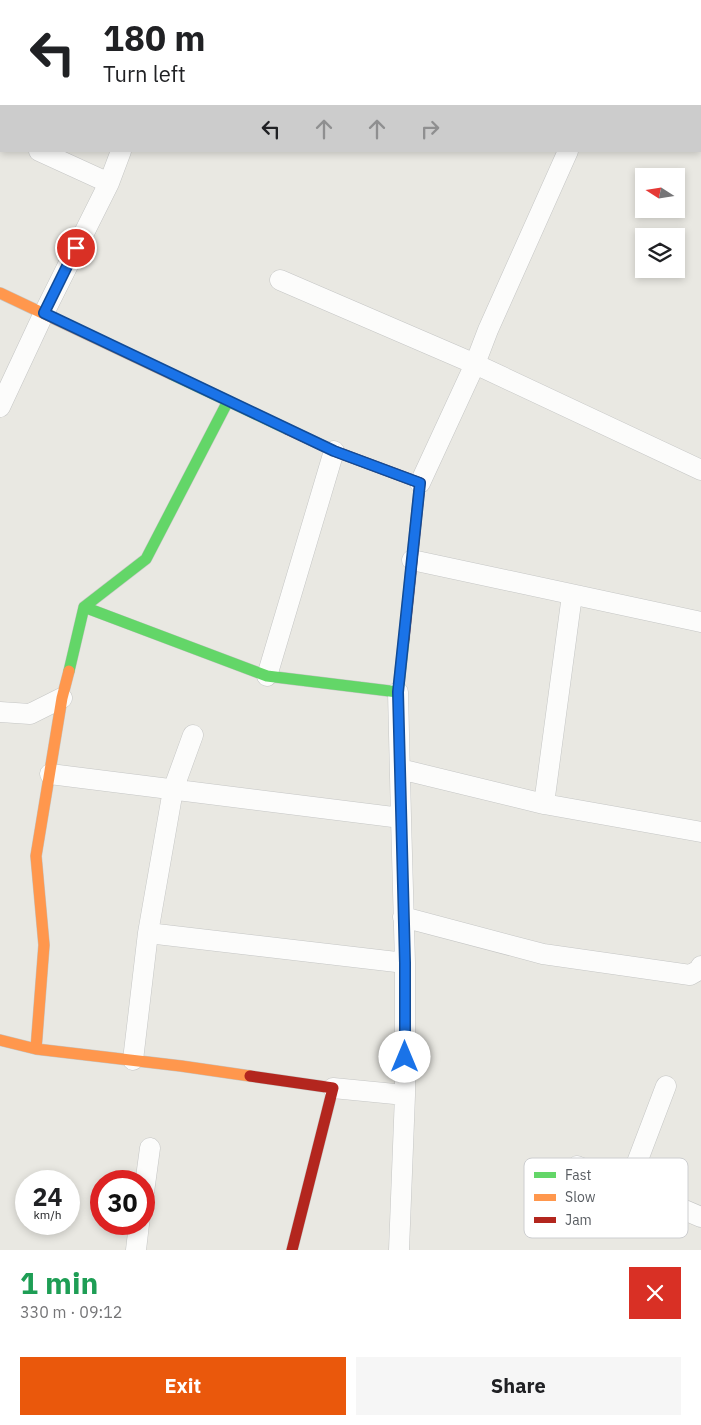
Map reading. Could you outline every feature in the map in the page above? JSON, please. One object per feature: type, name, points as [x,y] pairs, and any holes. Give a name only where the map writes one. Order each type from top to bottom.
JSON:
[{"type":"street","points":[[41,152],[109,183]]},
{"type":"street","points":[[0,407],[44,313],[109,183],[121,152]]},
{"type":"street","points":[[399,1250],[405,1095],[405,963],[398,692],[420,483],[476,364],[488,330],[568,152]]},
{"type":"street","points":[[280,280],[476,364],[701,470]]},
{"type":"street","points":[[0,293],[334,451],[420,483]]},
{"type":"street","points":[[36,1050],[44,945],[36,856],[62,698],[84,607],[146,559],[228,401]]},
{"type":"street","points":[[267,676],[334,451]]},
{"type":"street","points":[[412,560],[701,622]]},
{"type":"street","points":[[544,804],[572,595]]},
{"type":"street","points":[[84,607],[267,676],[398,692]]},
{"type":"street","points":[[0,712],[30,714],[62,698]]},
{"type":"street","points":[[133,1060],[148,933],[173,790],[193,735]]},
{"type":"street","points":[[400,769],[544,804],[701,832]]},
{"type":"street","points":[[50,774],[401,818]]},
{"type":"street","points":[[403,917],[542,954],[690,974],[699,970],[701,966]]},
{"type":"street","points":[[148,933],[405,963]]},
{"type":"street","points":[[0,1040],[36,1050],[133,1060],[333,1088],[405,1095]]},
{"type":"street","points":[[639,1158],[666,1086]]},
{"type":"street","points":[[292,1250],[333,1088]]},
{"type":"street","points":[[147,1170],[150,1148]]},
{"type":"street","points":[[688,1211],[701,1217]]},
{"type":"street","points":[[136,1250],[138,1235]]},
{"type":"traffic: fast","points":[[69,671],[84,607],[146,559],[228,401],[171,374]]},
{"type":"traffic: fast","points":[[228,401],[287,429]]},
{"type":"traffic: fast","points":[[84,607],[267,676],[398,692],[404,639]]},
{"type":"traffic: slow","points":[[0,293],[171,374]]},
{"type":"traffic: slow","points":[[36,1049],[44,945],[36,856],[62,698],[69,671]]},
{"type":"traffic: slow","points":[[0,1040],[36,1049],[250,1076]]},
{"type":"traffic: jam","points":[[287,429],[334,451],[420,483],[404,639]]},
{"type":"traffic: jam","points":[[250,1076],[333,1088],[292,1250]]},
{"type":"route","points":[[76,248],[44,313],[334,451],[420,483],[398,692],[405,963],[405,1057]]}]
